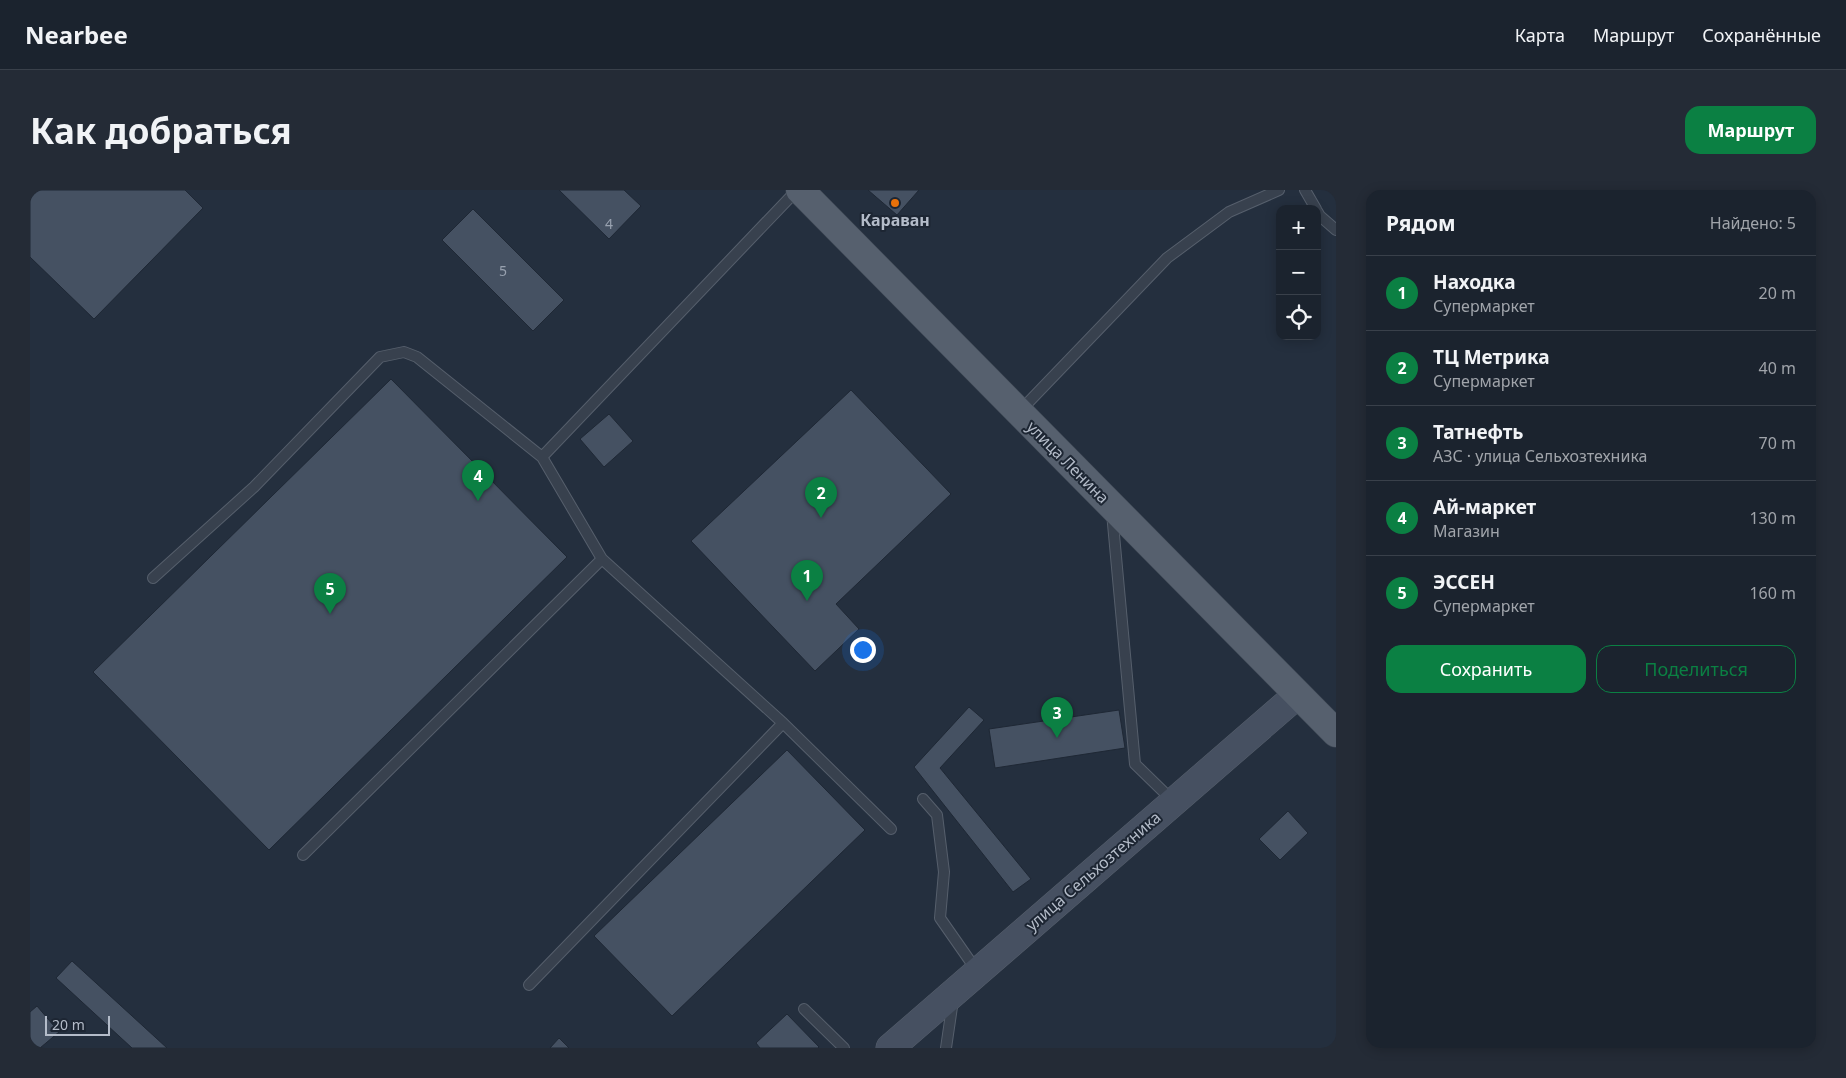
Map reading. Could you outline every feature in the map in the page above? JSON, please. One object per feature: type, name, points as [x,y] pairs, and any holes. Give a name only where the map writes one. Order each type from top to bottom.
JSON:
[{"type":"main road","name":"улица Ленина","points":[[799,190],[1336,733]]},
{"type":"street","name":"улица Сельхозтехника","points":[[890,1048],[1297,695]]},
{"type":"lane","points":[[542,457],[799,190]]},
{"type":"lane","points":[[1019,412],[1167,258],[1230,212],[1279,190]]},
{"type":"lane","points":[[1305,190],[1313,205]]},
{"type":"lane","points":[[1321,217],[1336,230]]},
{"type":"lane","points":[[153,578],[254,487],[380,357],[404,352],[417,357],[542,457],[602,559],[783,723],[891,830]]},
{"type":"lane","points":[[1111,505],[1135,764],[1174,801]]},
{"type":"lane","points":[[303,855],[602,559]]},
{"type":"lane","points":[[530,985],[783,723]]},
{"type":"lane","points":[[923,799],[937,815],[944,872],[940,918],[978,972]]},
{"type":"lane","points":[[946,1048],[954,992]]},
{"type":"lane","points":[[804,1009],[844,1048]]},
{"type":"building","points":[[30,190],[185,190],[203,208],[94,319],[30,257]]},
{"type":"building","points":[[559,190],[624,190],[641,206],[609,239]]},
{"type":"building","name":"Караван","points":[[868,190],[919,190],[897,215]]},
{"type":"building","points":[[473,209],[564,300],[533,331],[442,240]]},
{"type":"building","points":[[391,379],[567,557],[269,850],[93,672]]},
{"type":"building","points":[[851,390],[951,494],[836,604],[859,629],[815,671],[691,541]]},
{"type":"building","points":[[609,414],[633,441],[604,467],[580,439]]},
{"type":"building","points":[[969,707],[984,720],[940,768],[1031,879],[1013,892],[914,767]]},
{"type":"building","points":[[1119,710],[1125,748],[995,768],[989,729]]},
{"type":"building","points":[[787,750],[865,830],[672,1016],[594,936]]},
{"type":"building","points":[[1288,811],[1308,833],[1280,860],[1259,839]]},
{"type":"building","points":[[72,961],[167,1048],[132,1048],[56,978]]},
{"type":"building","points":[[37,1006],[59,1032],[40,1048],[30,1048],[30,1012]]},
{"type":"building","points":[[787,1014],[818,1048],[760,1048],[756,1043]]},
{"type":"building","points":[[559,1038],[569,1048],[550,1048]]},
{"type":"place","name":"Караван","points":[[895,203]]},
{"type":"place","name":"Ай-маркет","points":[[478,501]]},
{"type":"place","name":"ТЦ Метрика","points":[[821,518]]},
{"type":"place","name":"Находка","points":[[807,601]]},
{"type":"place","name":"ЭССЕН","points":[[330,614]]},
{"type":"place","name":"Татнефть","points":[[1057,738]]}]
